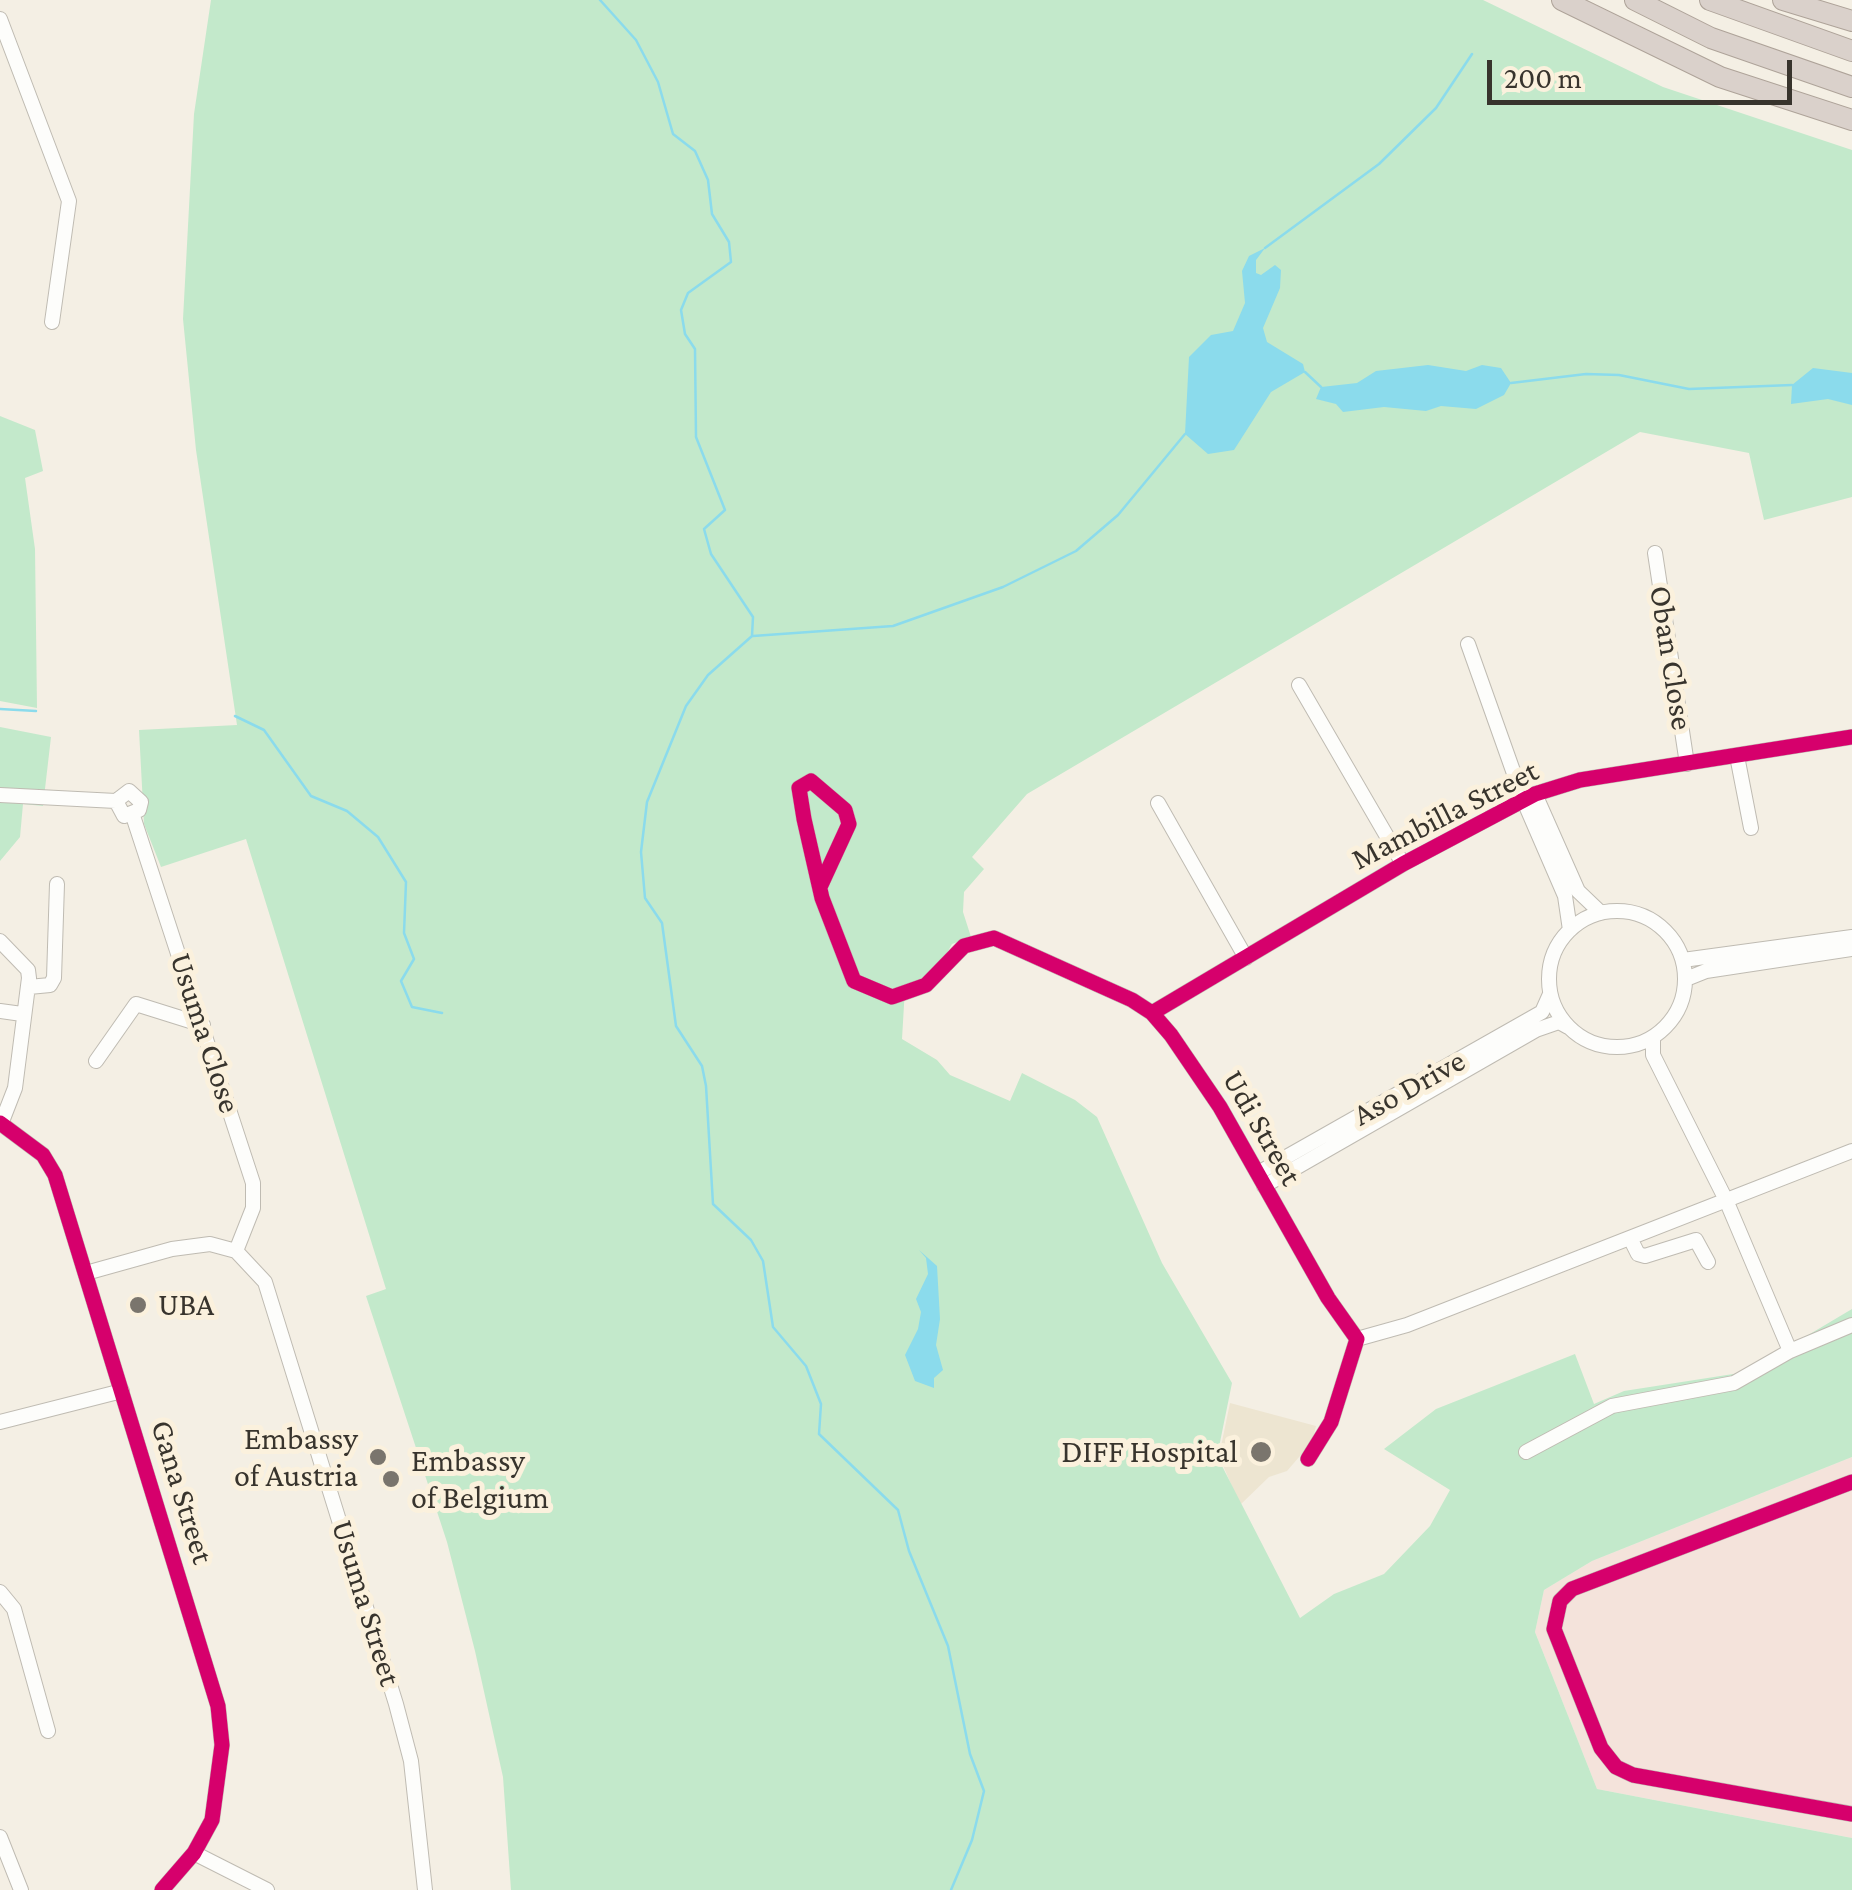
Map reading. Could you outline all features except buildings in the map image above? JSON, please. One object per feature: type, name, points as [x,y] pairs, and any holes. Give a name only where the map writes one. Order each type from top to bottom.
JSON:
[{"type":"highway","points":[[1562,0],[1720,77],[1852,120]]},
{"type":"highway","points":[[1635,0],[1711,38],[1852,88]]},
{"type":"highway","points":[[1710,0],[1852,51]]},
{"type":"highway","points":[[1783,0],[1848,18]]},
{"type":"street","points":[[0,19],[69,202],[52,322]]},
{"type":"street","name":"Oban Close","points":[[1655,552],[1687,764]]},
{"type":"street","points":[[1468,644],[1565,896],[1570,930]]},
{"type":"street","points":[[1298,685],[1404,864]]},
{"type":"street","name":"Mambilla Street","points":[[1152,1014],[1404,864],[1529,797],[1580,780],[1852,737]]},
{"type":"street","points":[[1737,756],[1751,828]]},
{"type":"street","points":[[811,781],[844,810],[849,824],[820,887],[799,792],[811,781]]},
{"type":"street","name":"Usuma Close","points":[[0,795],[116,801],[121,794],[137,794],[141,802],[133,816],[253,1183],[250,1219],[236,1251]]},
{"type":"street","points":[[1529,797],[1578,891],[1602,913]]},
{"type":"street","points":[[1158,804],[1246,958]]},
{"type":"street","points":[[29,988],[50,984],[54,978],[57,884]]},
{"type":"street","name":"Udi Street","points":[[820,887],[840,956],[854,981],[892,997],[926,985],[964,946],[994,938],[1105,986],[1152,1014],[1195,1068],[1328,1298],[1358,1339]]},
{"type":"street","points":[[1622,911],[1648,918],[1670,935],[1683,960],[1686,980],[1677,1014],[1653,1037],[1633,1046],[1605,1046],[1568,1027],[1550,993],[1554,952],[1570,930],[1602,913],[1622,911]]},
{"type":"street","points":[[1683,960],[1852,938]]},
{"type":"street","points":[[0,941],[28,970],[29,988],[22,1014],[14,1088],[1,1123]]},
{"type":"street","points":[[1686,980],[1706,971],[1852,949]]},
{"type":"street","name":"Aso Drive","points":[[1261,1180],[1542,1012],[1550,993]]},
{"type":"street","points":[[96,1060],[136,1004],[203,1025]]},
{"type":"street","points":[[0,1011],[22,1014]]},
{"type":"street","name":"Aso Drive","points":[[1261,1180],[1549,1024],[1568,1027]]},
{"type":"street","points":[[1653,1037],[1653,1055],[1726,1200],[1790,1351]]},
{"type":"street","name":"Gana Street","points":[[1,1123],[43,1155],[54,1175],[218,1706],[222,1745],[212,1820],[194,1853],[162,1890]]},
{"type":"street","points":[[1308,1459],[1331,1422],[1358,1339],[1407,1325],[1852,1150]]},
{"type":"street","points":[[1630,1238],[1638,1254],[1645,1256],[1696,1240],[1708,1262]]},
{"type":"street","points":[[86,1274],[192,1244],[236,1251]]},
{"type":"street","name":"Usuma Street","points":[[236,1251],[255,1268],[272,1296],[396,1704],[411,1761],[425,1890]]},
{"type":"street","points":[[1526,1452],[1612,1406],[1734,1384],[1790,1351],[1852,1325]]},
{"type":"street","points":[[0,1422],[122,1391]]},
{"type":"street","points":[[1852,1482],[1572,1590],[1560,1601],[1554,1629],[1601,1748],[1616,1768],[1632,1775],[1852,1814]]},
{"type":"street","points":[[0,1592],[14,1610],[48,1731]]},
{"type":"street","points":[[0,1837],[20,1890]]},
{"type":"street","points":[[194,1853],[267,1890]]},
{"type":"shaded area","name":"DIFF Hospital","points":[[1230,1403],[1316,1426],[1312,1442],[1287,1471],[1269,1477],[1240,1505],[1219,1456]]},
{"type":"shaded area","points":[[1852,1457],[1852,1838],[1597,1789],[1535,1632],[1544,1590],[1592,1561]]},
{"type":"green space","points":[[211,0],[1483,0],[1663,87],[1852,150],[1852,497],[1764,520],[1749,453],[1640,432],[1027,794],[972,857],[984,869],[964,892],[963,912],[971,937],[952,944],[938,969],[905,988],[902,1039],[937,1060],[950,1075],[1010,1101],[1022,1073],[1075,1100],[1097,1117],[1162,1263],[1232,1383],[1219,1447],[1222,1466],[1300,1618],[1334,1594],[1384,1574],[1430,1526],[1450,1490],[1384,1449],[1436,1409],[1575,1354],[1594,1404],[1624,1391],[1746,1372],[1852,1309],[1852,1457],[1592,1561],[1544,1590],[1535,1632],[1597,1789],[1852,1838],[1852,1890],[511,1890],[503,1777],[475,1651],[447,1542],[366,1296],[386,1289],[246,839],[161,867],[144,824],[139,730],[237,725],[196,450],[183,319],[194,114]]},
{"type":"green space","points":[[0,416],[35,430],[43,471],[25,478],[35,549],[37,708],[0,701]]},
{"type":"green space","points":[[0,727],[51,737],[43,806],[23,804],[20,837],[0,861]]},
{"type":"water","points":[[1265,248],[1256,260],[1256,273],[1261,275],[1275,265],[1281,270],[1280,288],[1263,328],[1267,342],[1303,364],[1305,372],[1271,392],[1234,450],[1208,454],[1185,434],[1189,357],[1211,335],[1233,331],[1245,303],[1242,271],[1249,256]]},
{"type":"water","points":[[1428,365],[1466,371],[1482,365],[1501,368],[1511,383],[1504,395],[1476,409],[1441,406],[1426,411],[1384,407],[1343,412],[1336,404],[1316,399],[1321,387],[1357,383],[1376,371]]},
{"type":"water","points":[[1813,368],[1852,373],[1852,405],[1828,399],[1791,404],[1792,385]]},
{"type":"water","points":[[919,1250],[937,1266],[940,1319],[936,1345],[943,1370],[934,1378],[934,1388],[915,1381],[905,1355],[918,1329],[921,1312],[916,1299],[928,1274],[926,1258]]},
{"type":"waterway","points":[[600,0],[636,40],[658,82],[673,134],[695,151],[708,180],[712,214],[729,242],[731,262],[688,293],[681,310],[685,334],[695,349],[696,437],[725,510],[704,529],[711,554],[753,617],[752,636],[708,675],[686,706],[647,802],[641,852],[645,898],[662,923],[676,1026],[702,1066],[713,1204],[751,1240],[763,1261],[773,1327],[806,1366],[821,1404],[819,1434],[898,1510],[909,1551],[948,1646],[970,1754],[984,1791],[972,1840],[951,1890]]},
{"type":"waterway","points":[[1265,248],[1379,164],[1436,108],[1472,54]]},
{"type":"waterway","points":[[1305,372],[1321,387]]},
{"type":"waterway","points":[[1511,383],[1586,374],[1619,375],[1689,389],[1792,385]]},
{"type":"waterway","points":[[753,636],[893,626],[1003,587],[1076,551],[1118,515],[1185,434]]},
{"type":"waterway","points":[[0,709],[36,711]]},
{"type":"waterway","points":[[235,716],[264,730],[311,796],[347,811],[378,837],[406,882],[404,933],[414,959],[401,981],[412,1007],[442,1013]]},
{"type":"cycle path","points":[[1152,1013],[1403,864],[1535,794],[1580,780],[1852,737]]},
{"type":"cycle path","points":[[820,887],[849,824],[845,810],[811,781],[799,788],[804,819],[822,898],[854,981],[892,997],[926,985],[964,946],[994,938],[1132,1000],[1152,1013],[1171,1035],[1220,1107],[1328,1298],[1357,1339],[1331,1422],[1308,1459]]},
{"type":"cycle path","points":[[0,1123],[43,1155],[55,1175],[218,1706],[222,1745],[212,1820],[194,1853],[162,1890]]},
{"type":"cycle path","points":[[1852,1482],[1572,1589],[1560,1601],[1554,1629],[1601,1748],[1616,1767],[1633,1775],[1852,1814]]},
{"type":"place","name":"UBA","points":[[138,1305]]},
{"type":"place","name":"DIFF Hospital","points":[[1261,1452]]},
{"type":"place","name":"Embassy of Austria","points":[[378,1457]]},
{"type":"place","name":"Embassy of Belgium","points":[[391,1479]]}]
